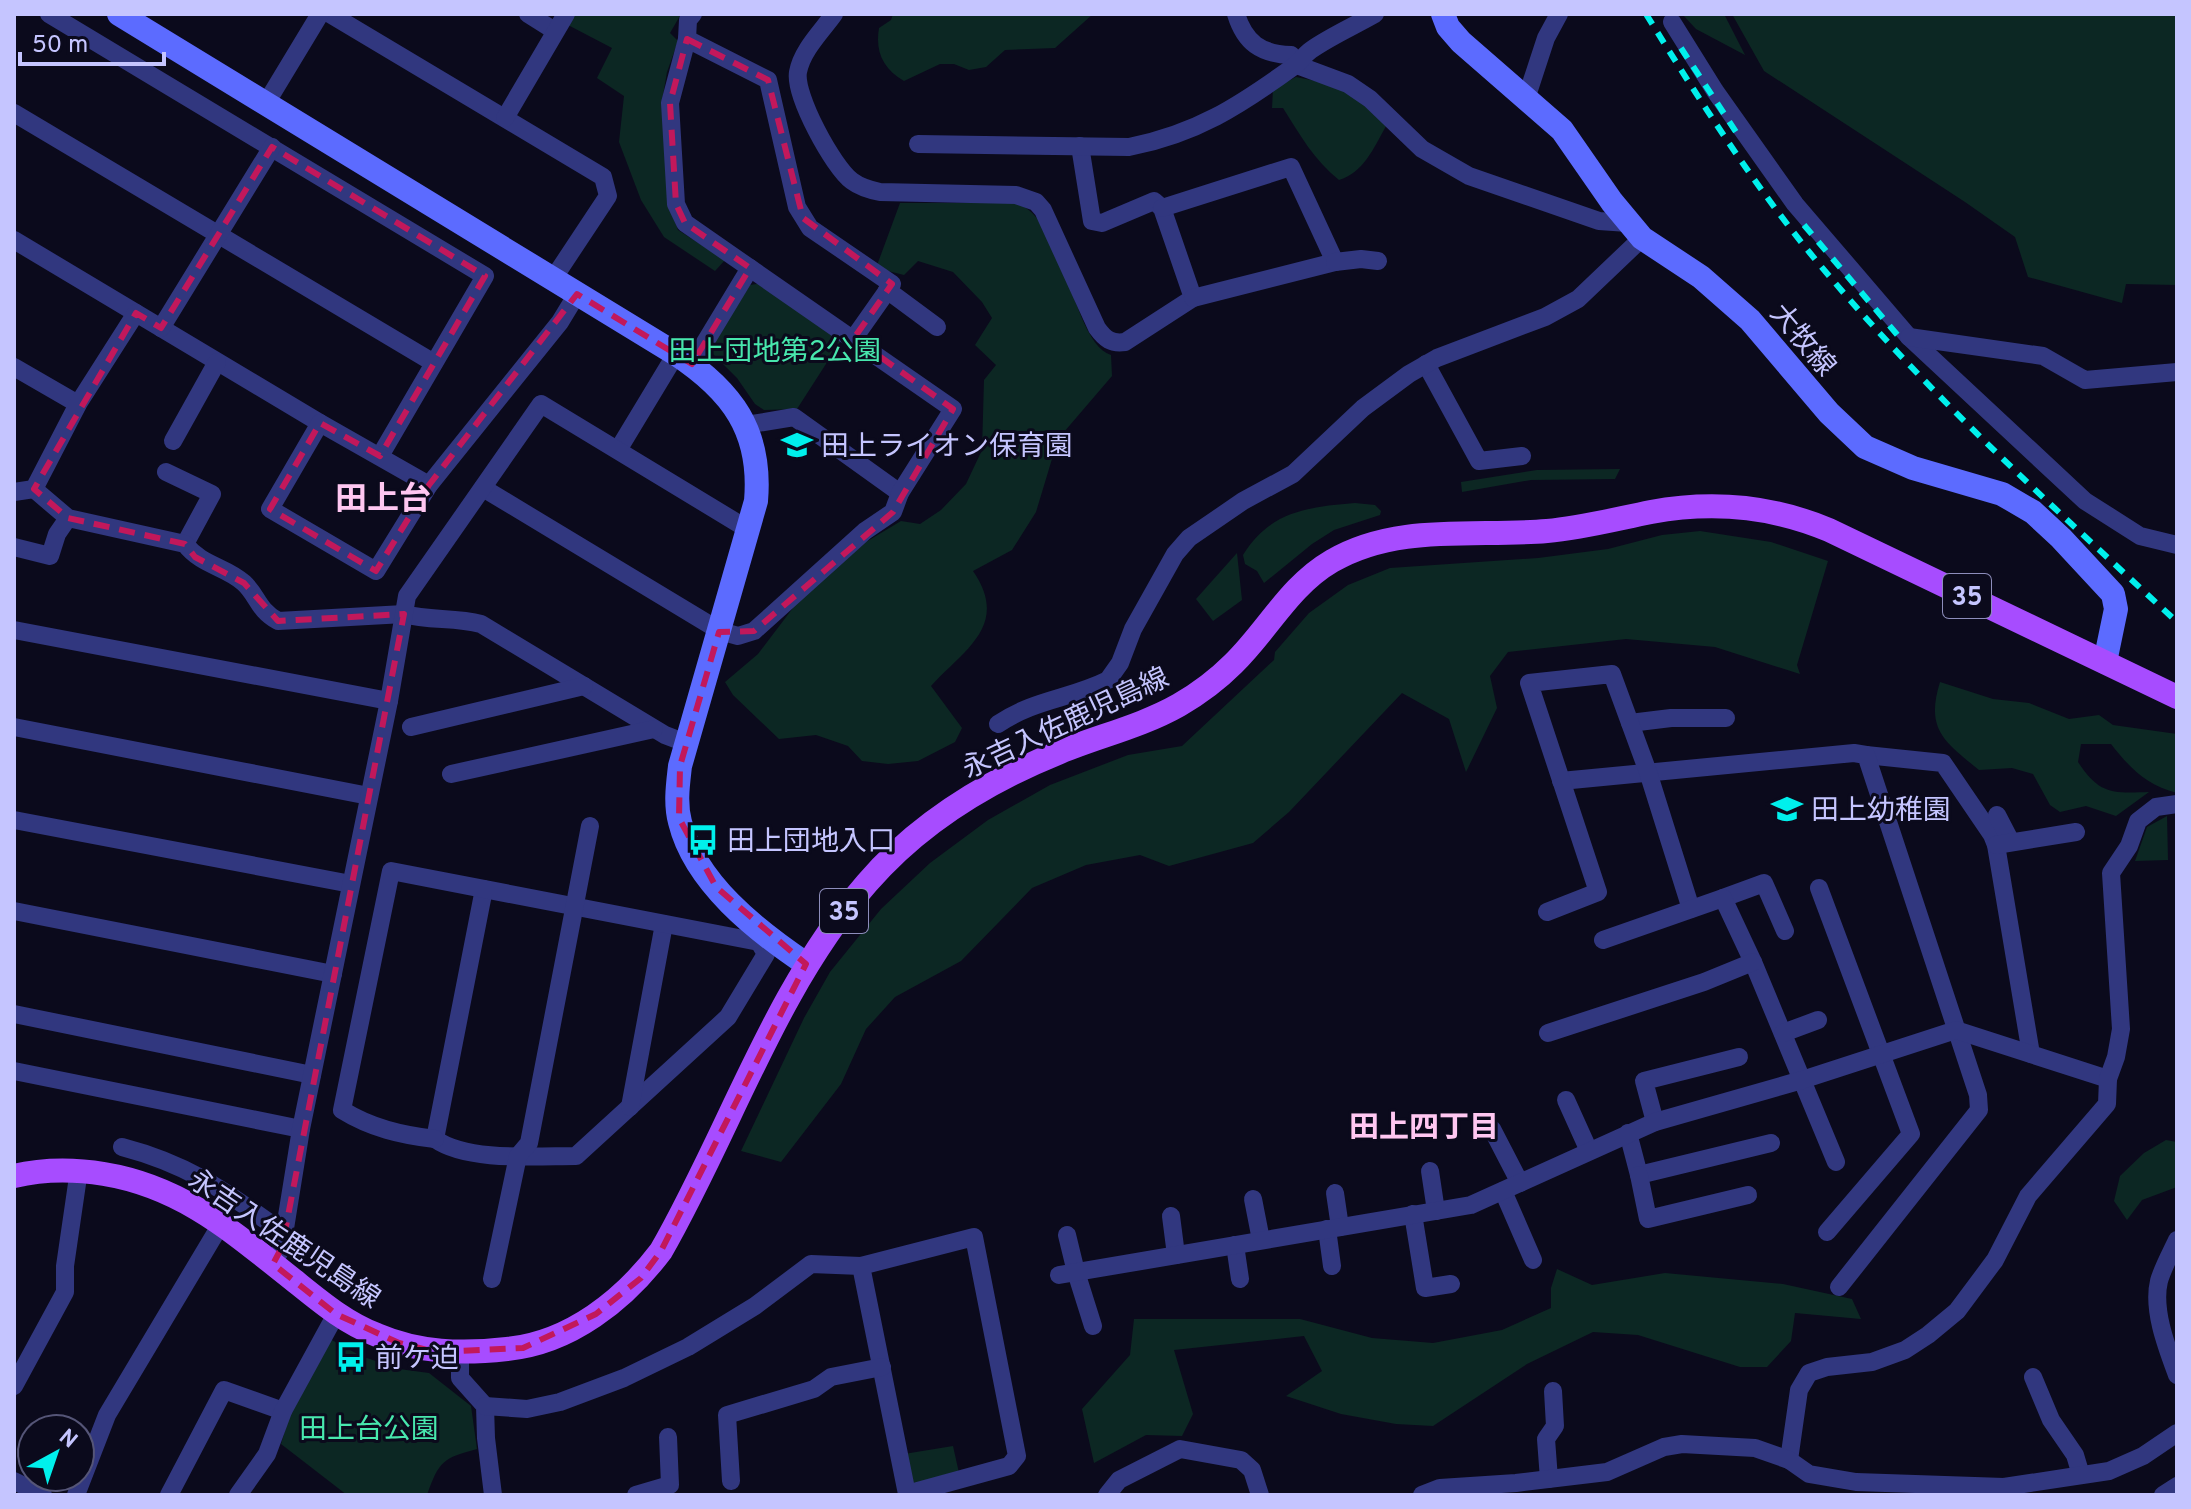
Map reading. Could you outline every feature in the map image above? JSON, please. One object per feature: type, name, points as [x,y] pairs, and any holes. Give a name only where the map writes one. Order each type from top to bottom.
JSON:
[{"type":"main road","name":"永吉入佐鹿児島線","points":[[14,1176],[36,1171],[79,1170],[152,1186],[187,1201],[336,1314],[378,1336],[399,1343],[436,1352],[523,1348],[572,1330],[641,1278],[676,1224],[806,964],[870,879],[936,820],[976,793],[1019,770],[1091,739],[1156,717],[1184,703],[1234,663],[1309,575],[1361,546],[1388,539],[1419,534],[1547,531],[1686,507],[1740,508],[1798,517],[2177,697]]},
{"type":"street","points":[[49,14],[485,276],[380,456]]},
{"type":"street","points":[[119,14],[684,359],[723,391],[746,425],[757,469],[756,501],[686,743],[677,793],[679,818],[696,859],[716,887],[762,938],[806,964]]},
{"type":"street","points":[[265,105],[320,14]]},
{"type":"street","points":[[330,14],[603,177],[608,196],[553,279]]},
{"type":"street","points":[[528,14],[555,31]]},
{"type":"street","points":[[505,118],[566,14]]},
{"type":"street","points":[[483,488],[720,631],[738,636],[754,631],[865,531],[893,512],[900,493],[953,409],[685,223],[676,204],[670,103],[687,39],[688,20],[693,14]]},
{"type":"street","points":[[834,14],[804,56],[798,73],[798,87],[802,102],[838,166],[850,179],[866,189],[880,192],[1016,195],[1036,202],[1055,231],[1097,328],[1105,339],[1115,343],[1125,342],[1193,298],[1335,262],[1378,261]]},
{"type":"street","points":[[998,724],[1017,711],[1039,702],[1108,680],[1120,663],[1133,629],[1175,554],[1189,538],[1243,501],[1293,474],[1386,388],[1426,364],[1545,317],[1578,299],[1635,230],[1599,221],[1469,176],[1422,149],[1370,99],[1348,84],[1297,65],[1291,55],[1275,55],[1258,49],[1248,40],[1236,14]]},
{"type":"street","points":[[918,144],[1129,147],[1159,141],[1211,121],[1297,65],[1308,51],[1375,14]]},
{"type":"street","name":"大牧線","points":[[1443,14],[1448,27],[1461,42],[1562,130],[1635,230],[1701,277],[1741,311],[1829,413],[1865,447],[1913,468],[2002,494],[2033,512],[2061,538],[2113,594],[2116,609],[2105,662]]},
{"type":"street","points":[[1526,99],[1546,38],[1559,14]]},
{"type":"street","points":[[1672,22],[1715,91],[1795,204],[1909,337],[2085,501],[2140,536],[2177,545]]},
{"type":"street","points":[[687,39],[768,80],[797,207],[803,218],[810,228],[892,284],[854,338]]},
{"type":"street","points":[[14,113],[434,363]]},
{"type":"street","points":[[1080,146],[1092,221],[1102,223],[1154,201],[1162,208],[1193,298]]},
{"type":"street","points":[[161,328],[272,147]]},
{"type":"street","points":[[1162,208],[1291,167],[1335,262]]},
{"type":"street","points":[[14,240],[429,485]]},
{"type":"street","points":[[618,450],[750,268]]},
{"type":"street","points":[[887,290],[937,327]]},
{"type":"street","points":[[320,423],[270,509],[376,571],[429,485],[560,322],[577,294]]},
{"type":"street","points":[[34,489],[78,404],[136,313]]},
{"type":"street","points":[[1909,337],[2043,356],[2085,380],[2177,372]]},
{"type":"street","points":[[173,441],[217,362]]},
{"type":"street","points":[[1426,364],[1479,461],[1522,456]]},
{"type":"street","points":[[14,367],[78,404]]},
{"type":"street","points":[[273,1264],[282,1247],[301,1129],[389,701],[407,596],[541,404],[749,530]]},
{"type":"street","points":[[746,425],[794,417],[900,493]]},
{"type":"street","points":[[166,472],[212,494],[185,544]]},
{"type":"street","points":[[14,492],[34,489],[68,518],[185,544],[195,557],[244,583],[264,613],[278,621],[404,614],[481,624],[654,729],[686,743]]},
{"type":"street","points":[[14,547],[50,556],[57,534],[68,518]]},
{"type":"street","points":[[14,630],[389,701]]},
{"type":"street","points":[[1547,912],[1598,892],[1529,683],[1612,674],[1648,772],[1691,909]]},
{"type":"street","points":[[411,727],[584,686]]},
{"type":"street","points":[[1630,723],[1671,718],[1726,718]]},
{"type":"street","points":[[14,727],[369,796]]},
{"type":"street","points":[[451,774],[654,729]]},
{"type":"street","points":[[1561,781],[1854,753],[1943,763],[1992,835],[2003,843],[2076,832]]},
{"type":"street","points":[[1839,1287],[1979,1110],[1978,1095],[1866,755]]},
{"type":"street","points":[[1789,1460],[1799,1390],[1809,1373],[1827,1367],[1872,1362],[1905,1350],[1957,1311],[1995,1260],[2028,1196],[2107,1104],[2108,1079],[2121,1029],[2111,873],[2129,846],[2138,821],[2156,807],[2177,804]]},
{"type":"street","points":[[1997,815],[2031,1054]]},
{"type":"street","points":[[14,820],[351,884]]},
{"type":"street","points":[[492,1279],[518,1156],[529,1143],[590,826]]},
{"type":"street","points":[[391,871],[664,924],[762,938],[766,954],[728,1017],[576,1156],[518,1156],[446,1146],[435,1139],[401,1135],[360,1121],[342,1110],[391,871]]},
{"type":"street","points":[[1603,940],[1764,883],[1785,931]]},
{"type":"street","points":[[1819,888],[1911,1134],[1827,1232]]},
{"type":"street","points":[[435,1139],[484,889]]},
{"type":"street","points":[[1723,898],[1836,1162]]},
{"type":"street","points":[[14,911],[333,974]]},
{"type":"street","points":[[630,1107],[664,924]]},
{"type":"street","points":[[1548,1033],[1704,982],[1753,962]]},
{"type":"street","points":[[14,1014],[312,1075]]},
{"type":"street","points":[[1783,1033],[1818,1020]]},
{"type":"street","points":[[1067,1273],[1471,1205],[1655,1122],[1802,1080],[1956,1030],[2108,1079]]},
{"type":"street","points":[[1655,1122],[1644,1081],[1739,1057]]},
{"type":"street","points":[[14,1071],[301,1129]]},
{"type":"street","points":[[1566,1100],[1589,1151]]},
{"type":"street","points":[[1492,1129],[1520,1183]]},
{"type":"street","points":[[1628,1133],[1648,1219],[1748,1195]]},
{"type":"street","points":[[1639,1175],[1771,1143]]},
{"type":"street","points":[[122,1147],[154,1155],[190,1171],[284,1233]]},
{"type":"street","points":[[14,1386],[65,1292],[65,1266],[79,1170]]},
{"type":"street","points":[[1430,1171],[1436,1211]]},
{"type":"street","points":[[1503,1191],[1533,1260]]},
{"type":"street","points":[[1332,1266],[1335,1193]]},
{"type":"street","points":[[1253,1199],[1261,1240]]},
{"type":"street","points":[[1413,1214],[1425,1288],[1451,1284]]},
{"type":"street","points":[[1171,1216],[1176,1255]]},
{"type":"street","points":[[76,1495],[107,1415],[221,1224]]},
{"type":"street","points":[[1067,1235],[1067,1273],[1093,1326]]},
{"type":"street","points":[[485,1406],[527,1409],[560,1402],[624,1378],[688,1347],[755,1306],[811,1264],[861,1266],[974,1237],[1017,1456],[1009,1466],[907,1494],[861,1266]]},
{"type":"street","points":[[2177,1240],[2159,1282],[2159,1313],[2177,1375]]},
{"type":"street","points":[[1235,1245],[1240,1279]]},
{"type":"street","points":[[238,1495],[267,1454],[283,1411],[336,1314]]},
{"type":"street","points":[[460,1352],[460,1378],[485,1406],[493,1495]]},
{"type":"street","points":[[731,1481],[727,1415],[814,1389],[831,1377],[882,1367]]},
{"type":"street","points":[[2033,1377],[2051,1420],[2075,1455],[2081,1475]]},
{"type":"street","points":[[169,1495],[224,1390],[283,1411]]},
{"type":"street","points":[[1549,1479],[1546,1439],[1555,1426],[1553,1391]]},
{"type":"street","points":[[1422,1495],[1440,1488],[1607,1472],[1664,1447],[1682,1444],[1755,1448],[1789,1460],[1809,1474],[1856,1482],[2004,1487],[2109,1471],[2143,1456],[2177,1433]]},
{"type":"street","points":[[636,1495],[670,1485],[668,1437]]},
{"type":"street","points":[[1107,1495],[1119,1480],[1180,1449],[1241,1460],[1252,1470],[1260,1495]]},
{"type":"street","points":[[14,1481],[43,1495]]},
{"type":"street","points":[[2163,1495],[2177,1486]]},
{"type":"highlighted area","points":[[687,39],[768,80],[803,218],[892,284],[854,338],[953,409],[893,512],[754,631],[719,632],[680,766],[679,818],[716,887],[806,964],[661,1251],[641,1278],[596,1314],[523,1348],[436,1352],[399,1343],[336,1314],[273,1264],[282,1247],[404,614],[278,621],[244,583],[195,557],[185,544],[68,518],[34,489],[136,313],[161,328],[272,147],[485,276],[380,456],[320,423],[270,509],[376,571],[429,485],[577,294],[692,364],[750,268],[685,223],[676,204],[670,103]]},
{"type":"green space","points":[[575,14],[681,14],[670,33],[678,41],[667,72],[662,101],[669,207],[678,230],[725,260],[715,271],[664,237],[641,200],[619,142],[624,96],[597,78],[612,48],[568,25]]},
{"type":"green space","points":[[893,14],[1093,14],[1055,48],[1005,50],[986,67],[969,70],[954,64],[940,64],[904,81],[886,65],[878,45],[879,28],[891,20]]},
{"type":"green space","points":[[1724,14],[1745,55],[1696,29],[1683,15]]},
{"type":"green space","points":[[1732,14],[2177,14],[2177,285],[2126,284],[2122,303],[2028,277],[2015,237],[1764,71]]},
{"type":"green space","points":[[1296,77],[1337,87],[1364,105],[1386,126],[1367,159],[1347,177],[1339,180],[1330,172],[1308,147],[1283,108],[1272,108],[1273,89]]},
{"type":"green space","points":[[900,203],[1015,203],[1032,213],[1046,231],[1057,254],[1087,328],[1098,346],[1111,355],[1112,376],[1058,439],[1036,512],[1012,550],[973,571],[983,590],[987,607],[985,621],[969,648],[931,686],[962,728],[955,742],[918,761],[888,764],[862,761],[848,746],[816,735],[779,739],[733,695],[725,682],[758,654],[799,600],[866,542],[901,521],[920,524],[941,510],[966,484],[982,450],[984,380],[996,365],[975,345],[992,318],[982,302],[953,272],[918,261],[904,275],[876,268]]},
{"type":"green space","name":"田上団地第2公園","points":[[763,283],[842,339],[797,409],[764,410],[755,404],[737,378],[713,354],[711,347],[750,285]]},
{"type":"green space","points":[[1620,469],[1615,479],[1531,480],[1462,492],[1461,482],[1537,470]]},
{"type":"green space","points":[[1355,503],[1375,505],[1381,511],[1380,515],[1334,530],[1264,583],[1257,571],[1245,564],[1243,555],[1254,540],[1278,520],[1306,510]]},
{"type":"green space","points":[[1700,531],[1771,542],[1828,561],[1797,665],[1800,674],[1715,647],[1626,639],[1508,652],[1490,676],[1497,708],[1466,772],[1449,719],[1402,693],[1289,812],[1253,843],[1169,866],[1140,855],[1086,865],[1032,888],[961,961],[895,997],[866,1029],[841,1084],[781,1162],[741,1151],[804,1018],[830,972],[881,909],[930,863],[988,820],[1050,785],[1128,755],[1182,746],[1274,660],[1275,652],[1309,613],[1348,585],[1390,568],[1538,558],[1608,549],[1662,535]]},
{"type":"green space","points":[[1237,553],[1242,600],[1213,621],[1196,599]]},
{"type":"green space","points":[[1940,682],[1993,699],[2029,703],[2069,719],[2099,715],[2113,725],[2177,734],[2177,793],[2156,785],[2140,774],[2111,744],[2081,744],[2078,762],[2100,786],[2116,792],[2149,792],[2116,816],[2086,806],[2060,812],[2050,805],[2033,774],[2012,768],[1979,770],[1948,743],[1941,734],[1935,712]]},
{"type":"green space","points":[[2167,816],[2168,860],[2135,861],[2147,827]]},
{"type":"green space","points":[[2166,1140],[2177,1142],[2177,1187],[2142,1200],[2127,1220],[2114,1201],[2120,1176],[2144,1153]]},
{"type":"green space","points":[[1557,1269],[1592,1285],[1665,1273],[1783,1284],[1852,1299],[1861,1319],[1795,1313],[1791,1341],[1767,1367],[1740,1367],[1638,1335],[1593,1332],[1527,1364],[1433,1426],[1396,1424],[1341,1414],[1286,1396],[1322,1371],[1304,1336],[1174,1350],[1193,1414],[1182,1436],[1146,1435],[1094,1463],[1082,1409],[1130,1355],[1134,1319],[1300,1319],[1372,1338],[1433,1343],[1502,1330],[1551,1308],[1551,1288]]},
{"type":"green space","name":"田上台公園","points":[[330,1339],[361,1356],[399,1369],[429,1373],[471,1406],[477,1449],[444,1463],[427,1495],[347,1495],[281,1444],[289,1417]]},
{"type":"green space","points":[[953,1446],[959,1473],[916,1486],[909,1482],[904,1454]]},
{"type":"railway","points":[[1646,14],[1766,196],[1852,302],[1987,444],[2177,622]]},
{"type":"railway","points":[[1681,48],[1738,135]]},
{"type":"railway","points":[[1804,225],[1900,338]]},
{"type":"place","name":"田上ライオン保育園","points":[[797,445]]},
{"type":"place","name":"田上幼稚園","points":[[1787,809]]},
{"type":"place","name":"田上団地入口","points":[[703,840]]},
{"type":"place","name":"前ケ迫","points":[[351,1357]]},
{"type":"district","name":"田上台","points":[[383,498]]},
{"type":"district","name":"田上四丁目","points":[[1424,1127]]}]
